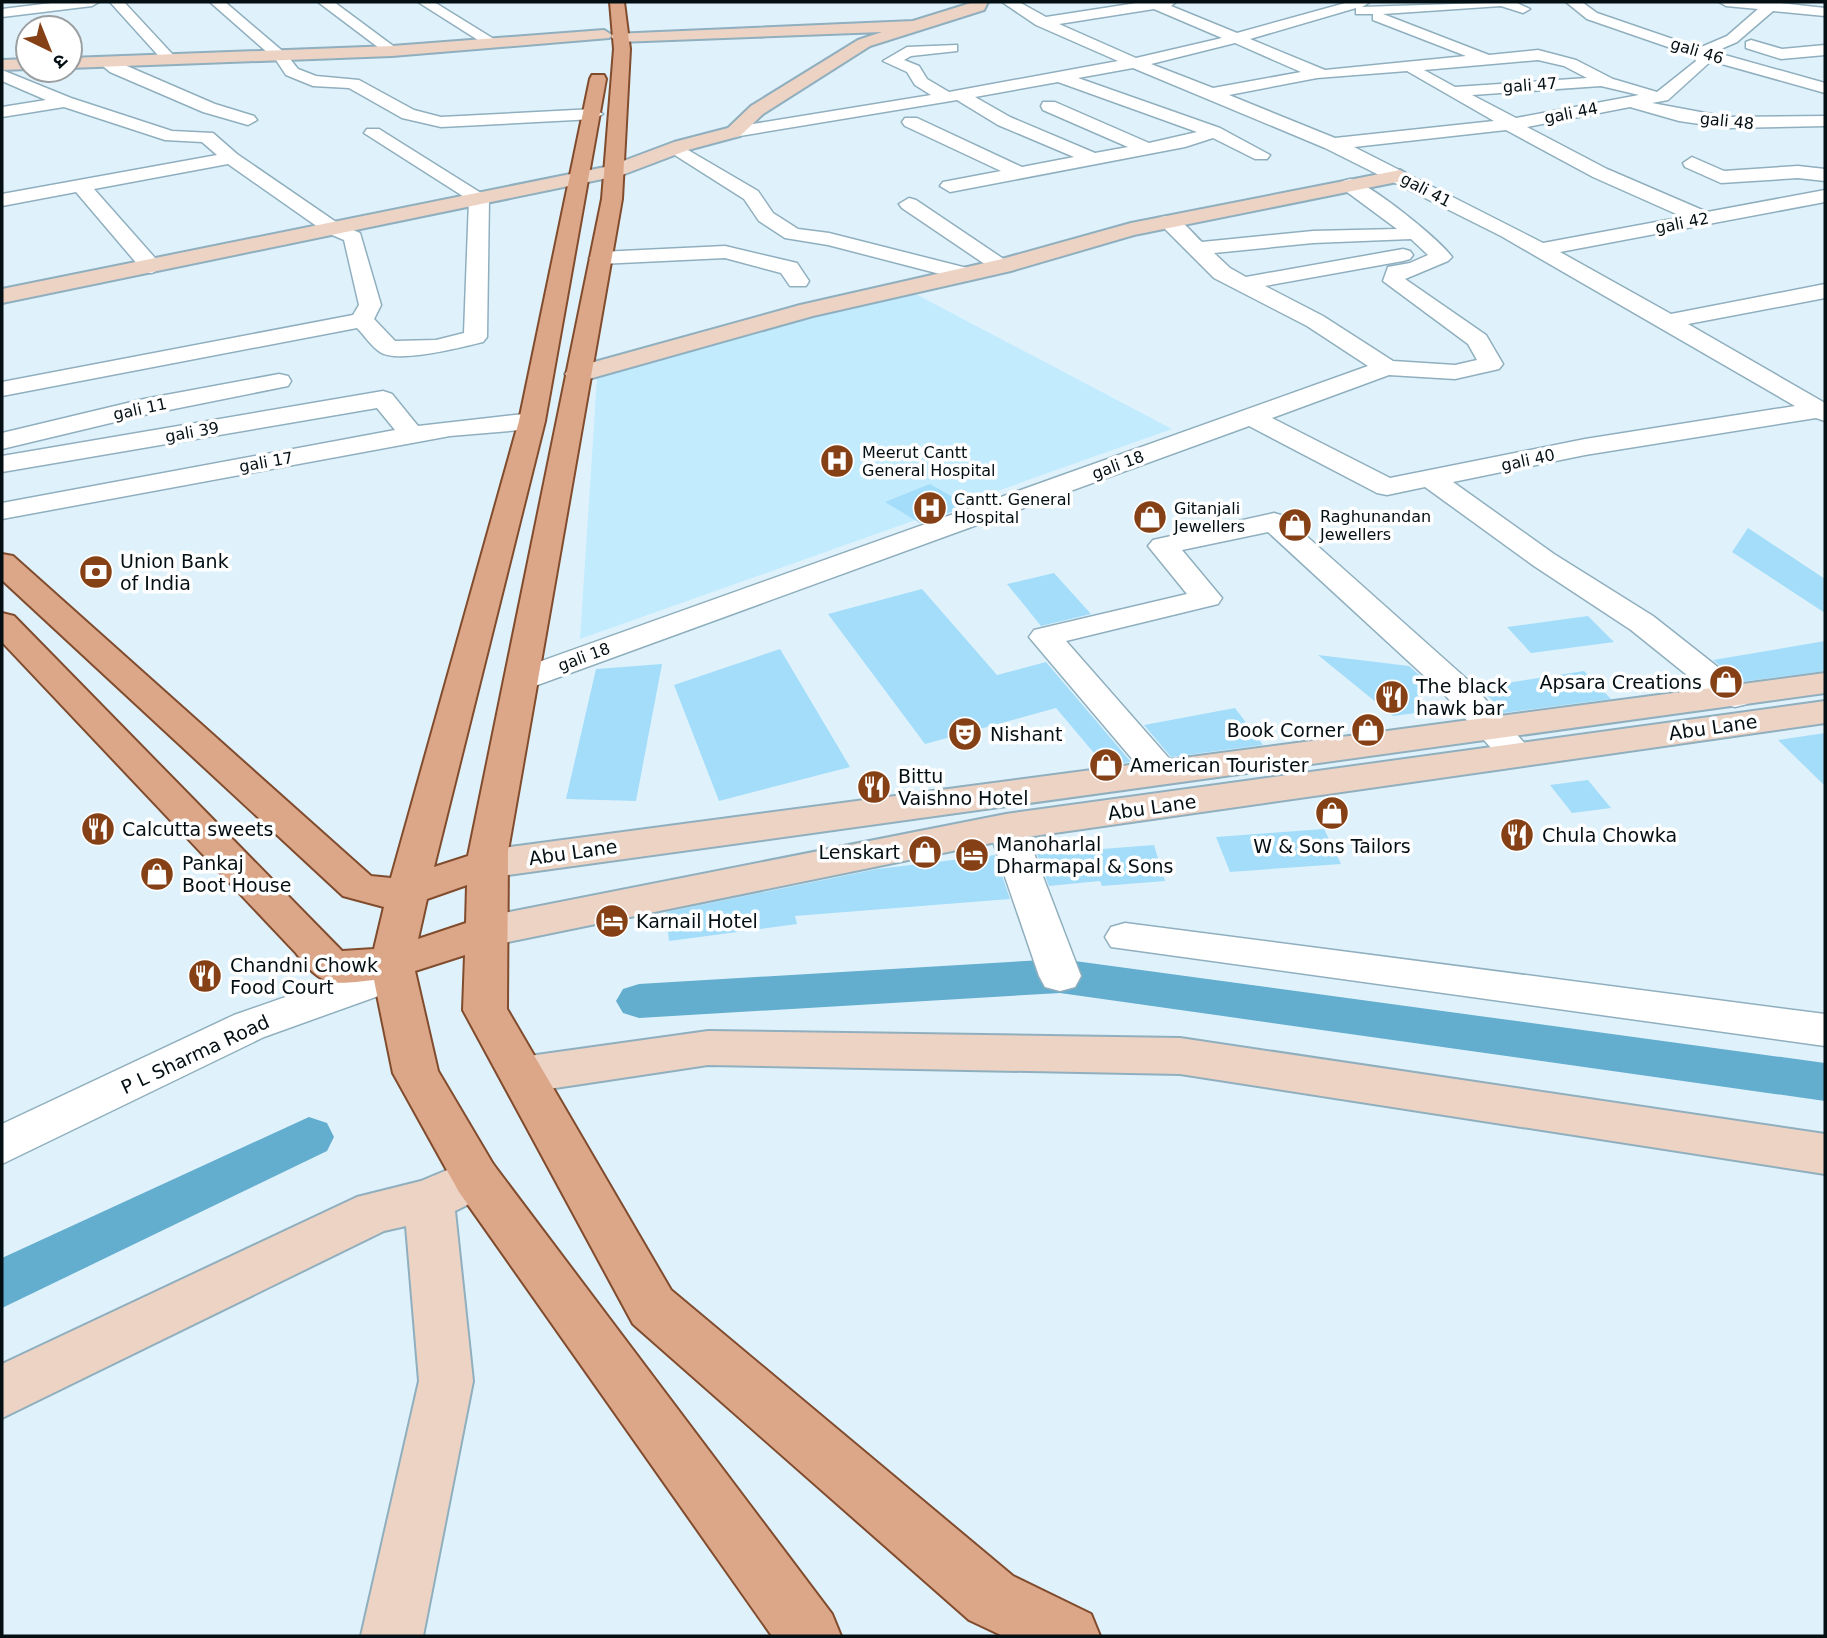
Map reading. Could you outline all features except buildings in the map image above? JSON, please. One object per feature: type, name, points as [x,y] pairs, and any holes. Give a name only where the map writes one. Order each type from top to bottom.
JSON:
[{"type":"main road","points":[[600,2],[606,47]]},
{"type":"main road","points":[[617,2],[579,176],[532,421],[408,890],[393,969],[416,1073],[452,1189],[810,1636]]},
{"type":"main road","points":[[606,47],[622,49],[615,170],[486,864],[485,1010],[652,1307],[991,1598],[1069,1636]]},
{"type":"main road","points":[[2,564],[357,886],[379,894],[408,890],[486,864]]},
{"type":"main road","points":[[2,624],[311,942],[330,966],[393,969],[484,932]]},
{"type":"street","points":[[2,13],[18,6],[92,2]]},
{"type":"street","points":[[117,2],[170,60]]},
{"type":"street","points":[[217,2],[281,57],[292,72],[313,81],[353,83],[408,114],[441,122],[594,114]]},
{"type":"street","points":[[325,2],[392,51]]},
{"type":"street","points":[[425,2],[494,44]]},
{"type":"street","points":[[734,132],[757,110],[864,44],[979,7],[981,2]]},
{"type":"street","name":"gali 41","points":[[1009,2],[1041,22],[1133,63],[1211,93],[1400,176],[1539,250],[1823,411]]},
{"type":"street","points":[[2,296],[615,170],[676,148],[734,132],[833,118],[1133,63],[1357,6],[1502,2],[1523,9]]},
{"type":"street","name":"gali 46","points":[[1573,2],[1592,16],[1700,53],[1825,88]]},
{"type":"street","points":[[1726,2],[1825,12]]},
{"type":"street","points":[[1041,22],[1159,3],[1319,73]]},
{"type":"street","points":[[1454,5],[1485,18]]},
{"type":"street","points":[[1357,6],[1486,59]]},
{"type":"street","points":[[1700,53],[1732,39],[1770,6]]},
{"type":"street","points":[[84,63],[281,57],[494,44],[606,47],[914,26]]},
{"type":"street","points":[[1732,39],[1781,54],[1825,50]]},
{"type":"street","points":[[952,47],[907,51],[891,61],[913,69],[921,82],[1093,159]]},
{"type":"street","name":"gali 44","points":[[1331,145],[1512,124],[1662,96],[1704,62],[1700,53]]},
{"type":"street","points":[[1807,53],[1825,57]]},
{"type":"street","points":[[1211,93],[1319,73],[1538,55],[1570,63],[1608,83],[1662,96]]},
{"type":"street","points":[[106,62],[116,69],[209,108],[248,120]]},
{"type":"street","points":[[1410,66],[1600,173],[1705,219]]},
{"type":"street","points":[[1794,79],[1825,73]]},
{"type":"street","points":[[2,75],[65,102],[171,135],[207,137],[231,158],[331,228],[353,237],[370,305],[362,320]]},
{"type":"street","points":[[1058,76],[1214,132],[1261,155]]},
{"type":"street","name":"gali 47","points":[[1453,92],[1554,83],[1608,83]]},
{"type":"street","points":[[2,112],[65,102]]},
{"type":"street","name":"gali 48","points":[[1632,102],[1694,118],[1759,125],[1825,121]]},
{"type":"street","points":[[1049,106],[1147,149]]},
{"type":"street","points":[[1694,118],[1683,127],[1714,141]]},
{"type":"street","points":[[938,134],[1004,121]]},
{"type":"street","points":[[911,122],[1020,173]]},
{"type":"street","points":[[950,186],[1185,142],[1214,132]]},
{"type":"street","points":[[373,133],[479,198]]},
{"type":"street","points":[[676,148],[751,195],[766,216],[792,234],[829,239],[967,275]]},
{"type":"street","points":[[2,200],[231,158]]},
{"type":"street","points":[[1692,163],[1721,177],[1798,172],[1825,175]]},
{"type":"street","points":[[1183,235],[1350,185],[1400,176]]},
{"type":"street","points":[[1183,235],[1222,273],[1315,321],[1387,368],[1455,372],[1491,364],[1478,340],[1394,281],[1396,272],[1415,269],[1441,257],[1350,185]]},
{"type":"street","points":[[81,186],[152,267]]},
{"type":"street","name":"gali 42","points":[[1539,250],[1825,196]]},
{"type":"street","points":[[362,320],[389,348],[436,346],[475,337],[479,198]]},
{"type":"street","points":[[909,204],[1003,266]]},
{"type":"street","points":[[1359,213],[1382,211]]},
{"type":"street","points":[[1183,235],[1325,216]]},
{"type":"street","points":[[578,374],[808,310],[1003,266],[1131,229],[1183,235],[1313,237],[1372,237],[1413,233]]},
{"type":"street","points":[[1242,284],[1391,256],[1435,251]]},
{"type":"street","points":[[600,258],[725,252],[789,268],[798,281]]},
{"type":"street","points":[[1666,322],[1825,291]]},
{"type":"street","points":[[2,389],[362,320]]},
{"type":"street","name":"gali 18","points":[[520,680],[1387,368]]},
{"type":"street","name":"gali 11","points":[[2,441],[144,407],[279,381]]},
{"type":"street","name":"gali 39","points":[[2,464],[383,399],[412,435]]},
{"type":"street","name":"gali 40","points":[[1251,417],[1337,464],[1387,487],[1585,447],[1823,411]]},
{"type":"street","name":"gali 17","points":[[2,511],[450,428],[532,421]]},
{"type":"street","points":[[1430,478],[1544,560],[1642,623],[1735,697]]},
{"type":"street","points":[[1163,772],[1045,637],[1207,598],[1163,546],[1274,522],[1457,688],[1505,742]]},
{"type":"street","name":"Abu Lane","points":[[484,932],[1006,827],[1505,742],[1735,697],[1825,684]]},
{"type":"street","name":"Abu Lane","points":[[486,864],[1163,772],[1825,712]]},
{"type":"street","points":[[1006,827],[1060,976]]},
{"type":"street","points":[[1125,937],[1825,1030]]},
{"type":"street","name":"P L Sharma Road","points":[[2,1145],[249,1026],[393,969]]},
{"type":"street","points":[[522,1075],[708,1048],[1180,1056],[1825,1154]]},
{"type":"street","points":[[2,1392],[375,1212],[452,1189],[446,1381],[391,1636]]},
{"type":"shaded area","name":"Meerut Cantt General Hospital","points":[[908,290],[1172,429],[580,639],[598,363]]},
{"type":"waterway","points":[[639,1001],[1060,976],[1825,1082]]},
{"type":"waterway","points":[[2,1284],[309,1137]]},
{"type":"place","name":"Meerut Cantt General Hospital","points":[[837,461]]},
{"type":"place","name":"Cantt. General Hospital","points":[[930,508]]},
{"type":"place","name":"Gitanjali Jewellers","points":[[1150,517]]},
{"type":"place","name":"Raghunandan Jewellers","points":[[1295,525]]},
{"type":"place","name":"Union Bank of India","points":[[96,572]]},
{"type":"place","name":"Apsara Creations","points":[[1726,682]]},
{"type":"place","name":"The black hawk bar","points":[[1392,697]]},
{"type":"place","name":"Book Corner","points":[[1368,730]]},
{"type":"place","name":"Nishant","points":[[965,734]]},
{"type":"place","name":"American Tourister","points":[[1106,765]]},
{"type":"place","name":"Bittu Vaishno Hotel","points":[[874,787]]},
{"type":"place","name":"W & Sons Tailors","points":[[1332,813]]},
{"type":"place","name":"Calcutta sweets","points":[[98,829]]},
{"type":"place","name":"Chula Chowka","points":[[1517,835]]},
{"type":"place","name":"Lenskart","points":[[925,852]]},
{"type":"place","name":"Manoharlal Dharmapal & Sons","points":[[972,855]]},
{"type":"place","name":"Pankaj Boot House","points":[[157,874]]},
{"type":"place","name":"Karnail Hotel","points":[[612,921]]},
{"type":"place","name":"Chandni Chowk Food Court","points":[[205,976]]}]
